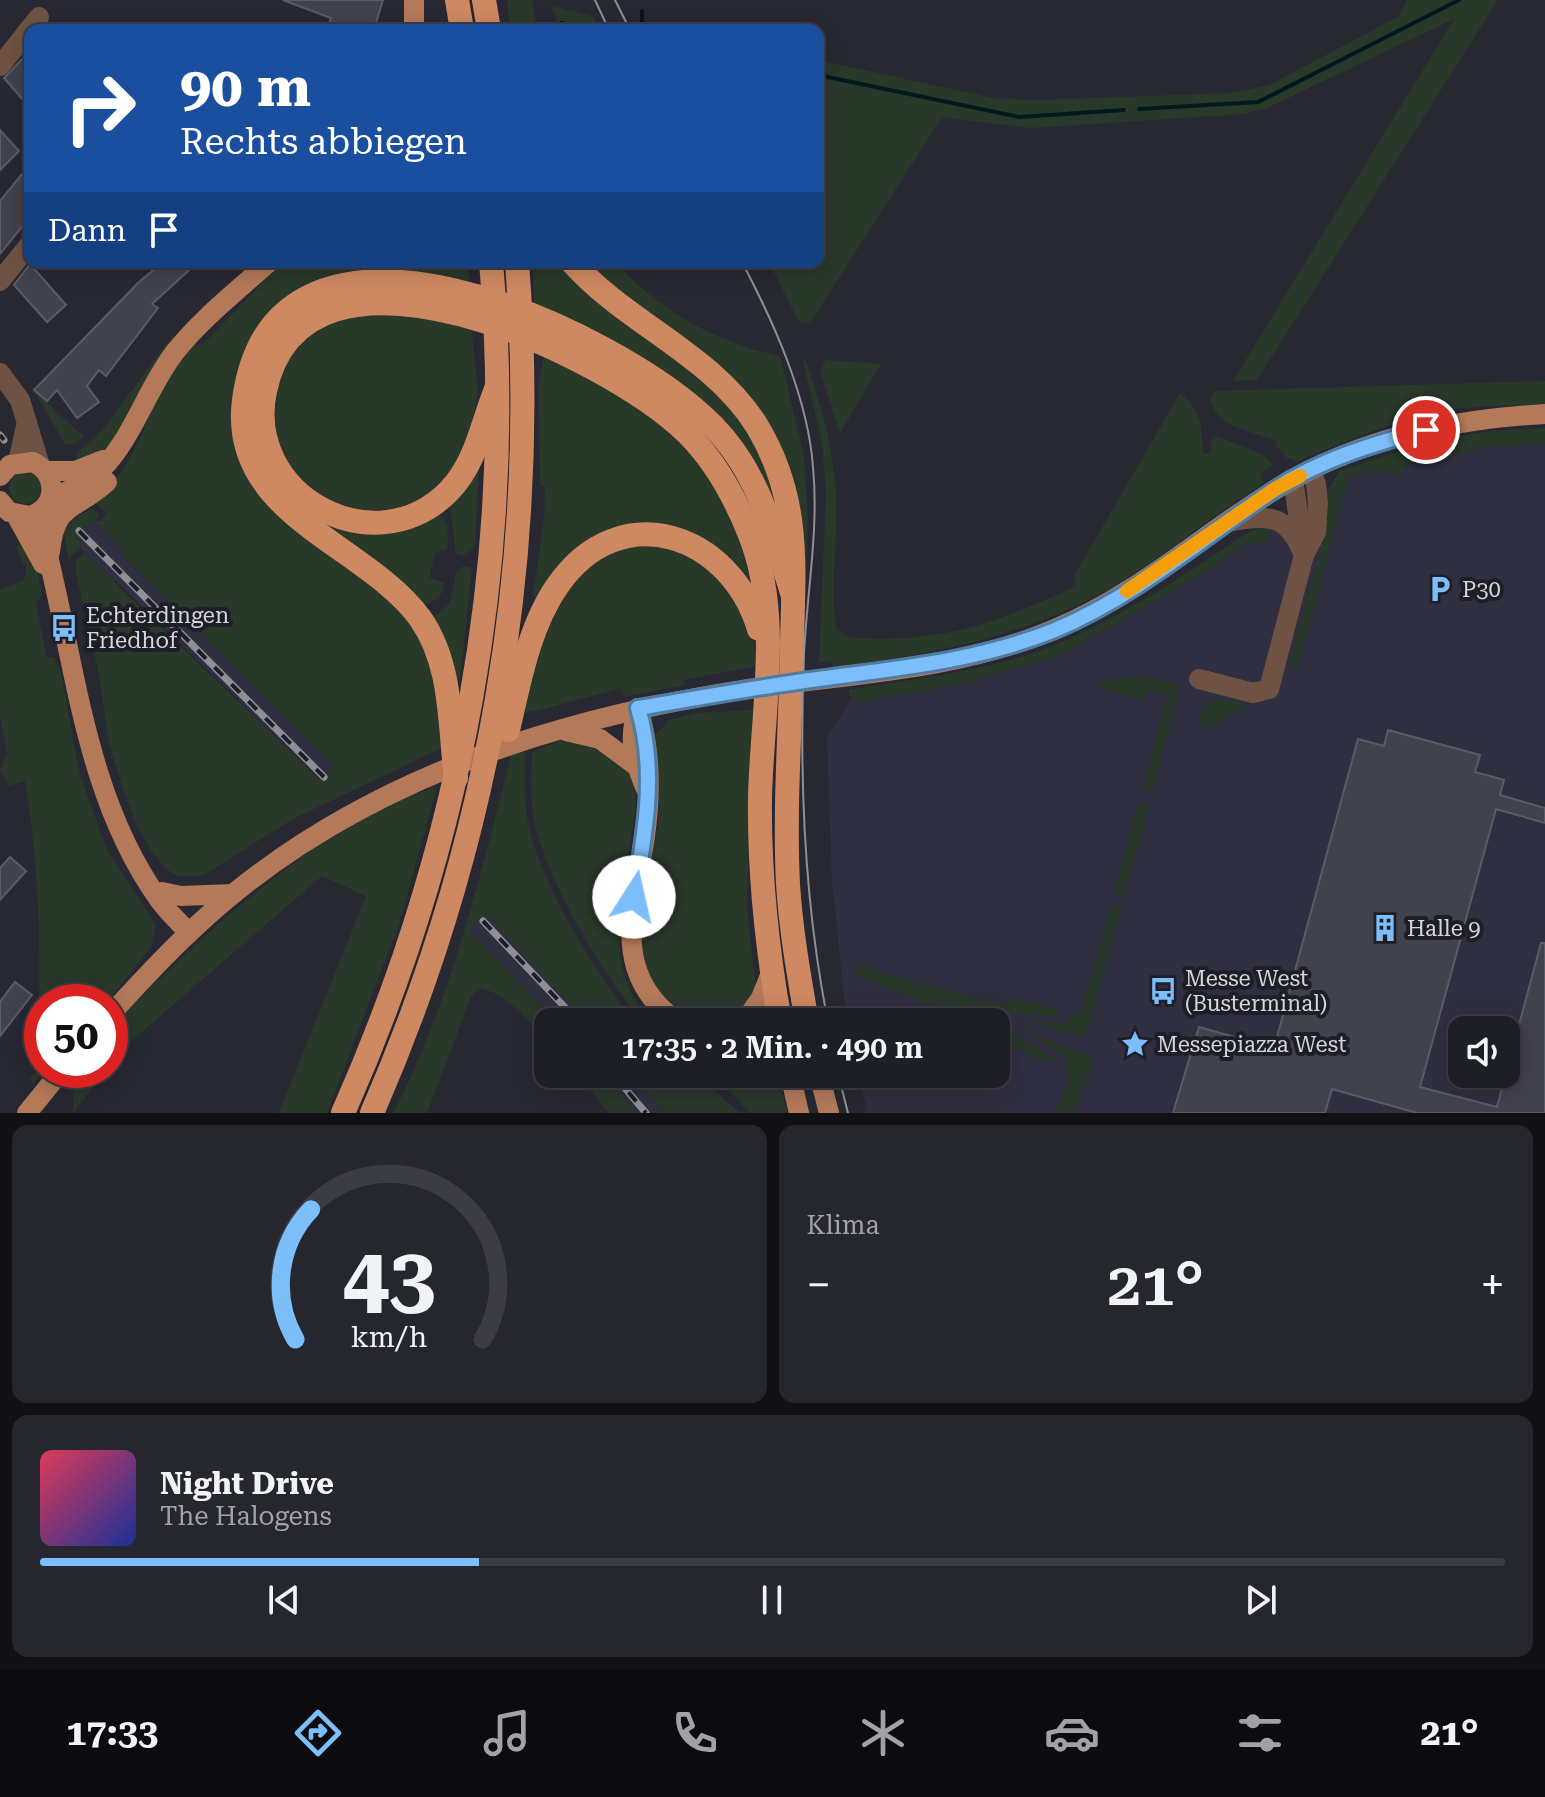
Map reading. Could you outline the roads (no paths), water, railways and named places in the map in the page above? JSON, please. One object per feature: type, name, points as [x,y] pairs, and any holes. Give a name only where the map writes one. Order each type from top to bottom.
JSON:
[{"type":"highway","points":[[484,0],[488,24]]},
{"type":"highway","points":[[457,3],[461,24]]},
{"type":"highway","points":[[343,1113],[407,954],[456,778],[478,663],[490,563],[496,389],[491,268]]},
{"type":"highway","points":[[578,268],[603,295],[717,378],[756,424],[770,451],[788,500],[795,556],[788,883],[805,1008]]},
{"type":"highway","points":[[372,1113],[434,952],[475,809],[496,714],[515,575],[521,485],[522,367],[517,270]]},
{"type":"highway","points":[[456,778],[448,688],[436,649],[421,620],[400,594],[376,574],[310,529],[280,503],[262,479],[250,454],[243,426],[244,401],[253,358],[274,327],[291,309],[314,294],[339,284],[368,280],[404,280],[445,288],[497,302],[541,320],[607,350],[655,378],[713,426],[751,477],[765,505],[793,596]]},
{"type":"highway","points":[[496,389],[474,452],[463,473],[445,494],[410,515],[379,522],[358,521],[328,513],[291,487],[267,447],[264,396],[273,365],[285,345],[306,324],[341,307],[376,302],[415,306],[506,330],[556,351],[627,387],[670,419],[715,465],[753,541],[768,619],[760,799],[764,896],[777,1008]]},
{"type":"highway","points":[[475,809],[499,766],[517,691],[542,613],[571,569],[600,545],[629,537],[650,536],[675,539],[699,547],[730,571],[740,585],[753,608],[766,663]]},
{"type":"main road","points":[[414,0],[414,24]]},
{"type":"main road","points":[[6,510],[30,516],[94,476],[131,427],[150,388],[182,343],[263,268]]},
{"type":"main road","points":[[128,996],[189,933],[233,894],[298,846],[397,791],[461,762],[638,708],[735,691],[906,670],[996,651],[1056,629],[1152,577],[1302,475],[1362,449],[1415,433],[1468,422],[1545,414]]},
{"type":"main road","points":[[50,560],[55,522],[66,510],[105,485],[117,470],[127,453],[131,427]]},
{"type":"main road","points":[[0,476],[18,462],[75,471],[110,456]]},
{"type":"main road","points":[[43,468],[52,484],[41,528],[100,778],[123,841],[155,886],[160,902],[189,933]]},
{"type":"main road","points":[[6,510],[55,585]]},
{"type":"main road","points":[[638,708],[630,742],[635,765],[648,793]]},
{"type":"main road","points":[[638,708],[649,764],[645,835],[630,914],[631,945],[636,968],[653,999],[663,1008]]},
{"type":"main road","points":[[558,730],[600,739],[635,765]]},
{"type":"main road","points":[[155,886],[181,896],[233,894]]},
{"type":"main road","points":[[754,1008],[771,973]]},
{"type":"main road","points":[[27,1113],[47,1088]]},
{"type":"main road","points":[[793,1088],[799,1113]]},
{"type":"main road","points":[[823,1088],[829,1113]]},
{"type":"street","points":[[33,24],[39,17]]},
{"type":"street","points":[[0,66],[24,36]]},
{"type":"street","points":[[0,281],[24,251]]},
{"type":"street","points":[[0,373],[20,400],[43,468]]},
{"type":"street","points":[[18,462],[27,422]]},
{"type":"street","points":[[1199,679],[1253,693],[1269,689],[1304,555],[1302,475]]},
{"type":"street","points":[[1232,521],[1263,516],[1279,520],[1293,533],[1304,555]]},
{"type":"waterway","points":[[1139,109],[1258,102],[1459,0]]},
{"type":"waterway","points":[[642,11],[642,24]]},
{"type":"waterway","points":[[561,23],[566,24]]},
{"type":"waterway","points":[[824,76],[1019,117],[1124,110]]},
{"type":"tram line","points":[[595,0],[606,24]]},
{"type":"tram line","points":[[615,0],[627,24]]},
{"type":"tram line","points":[[745,268],[777,335],[797,388],[813,467],[814,537],[804,654],[803,793],[813,931],[826,1008]]},
{"type":"tram line","points":[[842,1088],[848,1113]]},
{"type":"railway","points":[[0,435],[4,440]]},
{"type":"railway","points":[[79,531],[324,777]]},
{"type":"railway","points":[[483,921],[566,1008]]},
{"type":"railway","points":[[625,1088],[646,1113]]},
{"type":"place","name":"P30","points":[[1440,589]]},
{"type":"place","name":"Echterdingen Friedhof","points":[[64,628]]},
{"type":"place","name":"Halle 9","points":[[1385,928]]},
{"type":"place","name":"Messe West (Busterminal)","points":[[1163,991]]},
{"type":"place","name":"Messepiazza West","points":[[1135,1044]]}]
